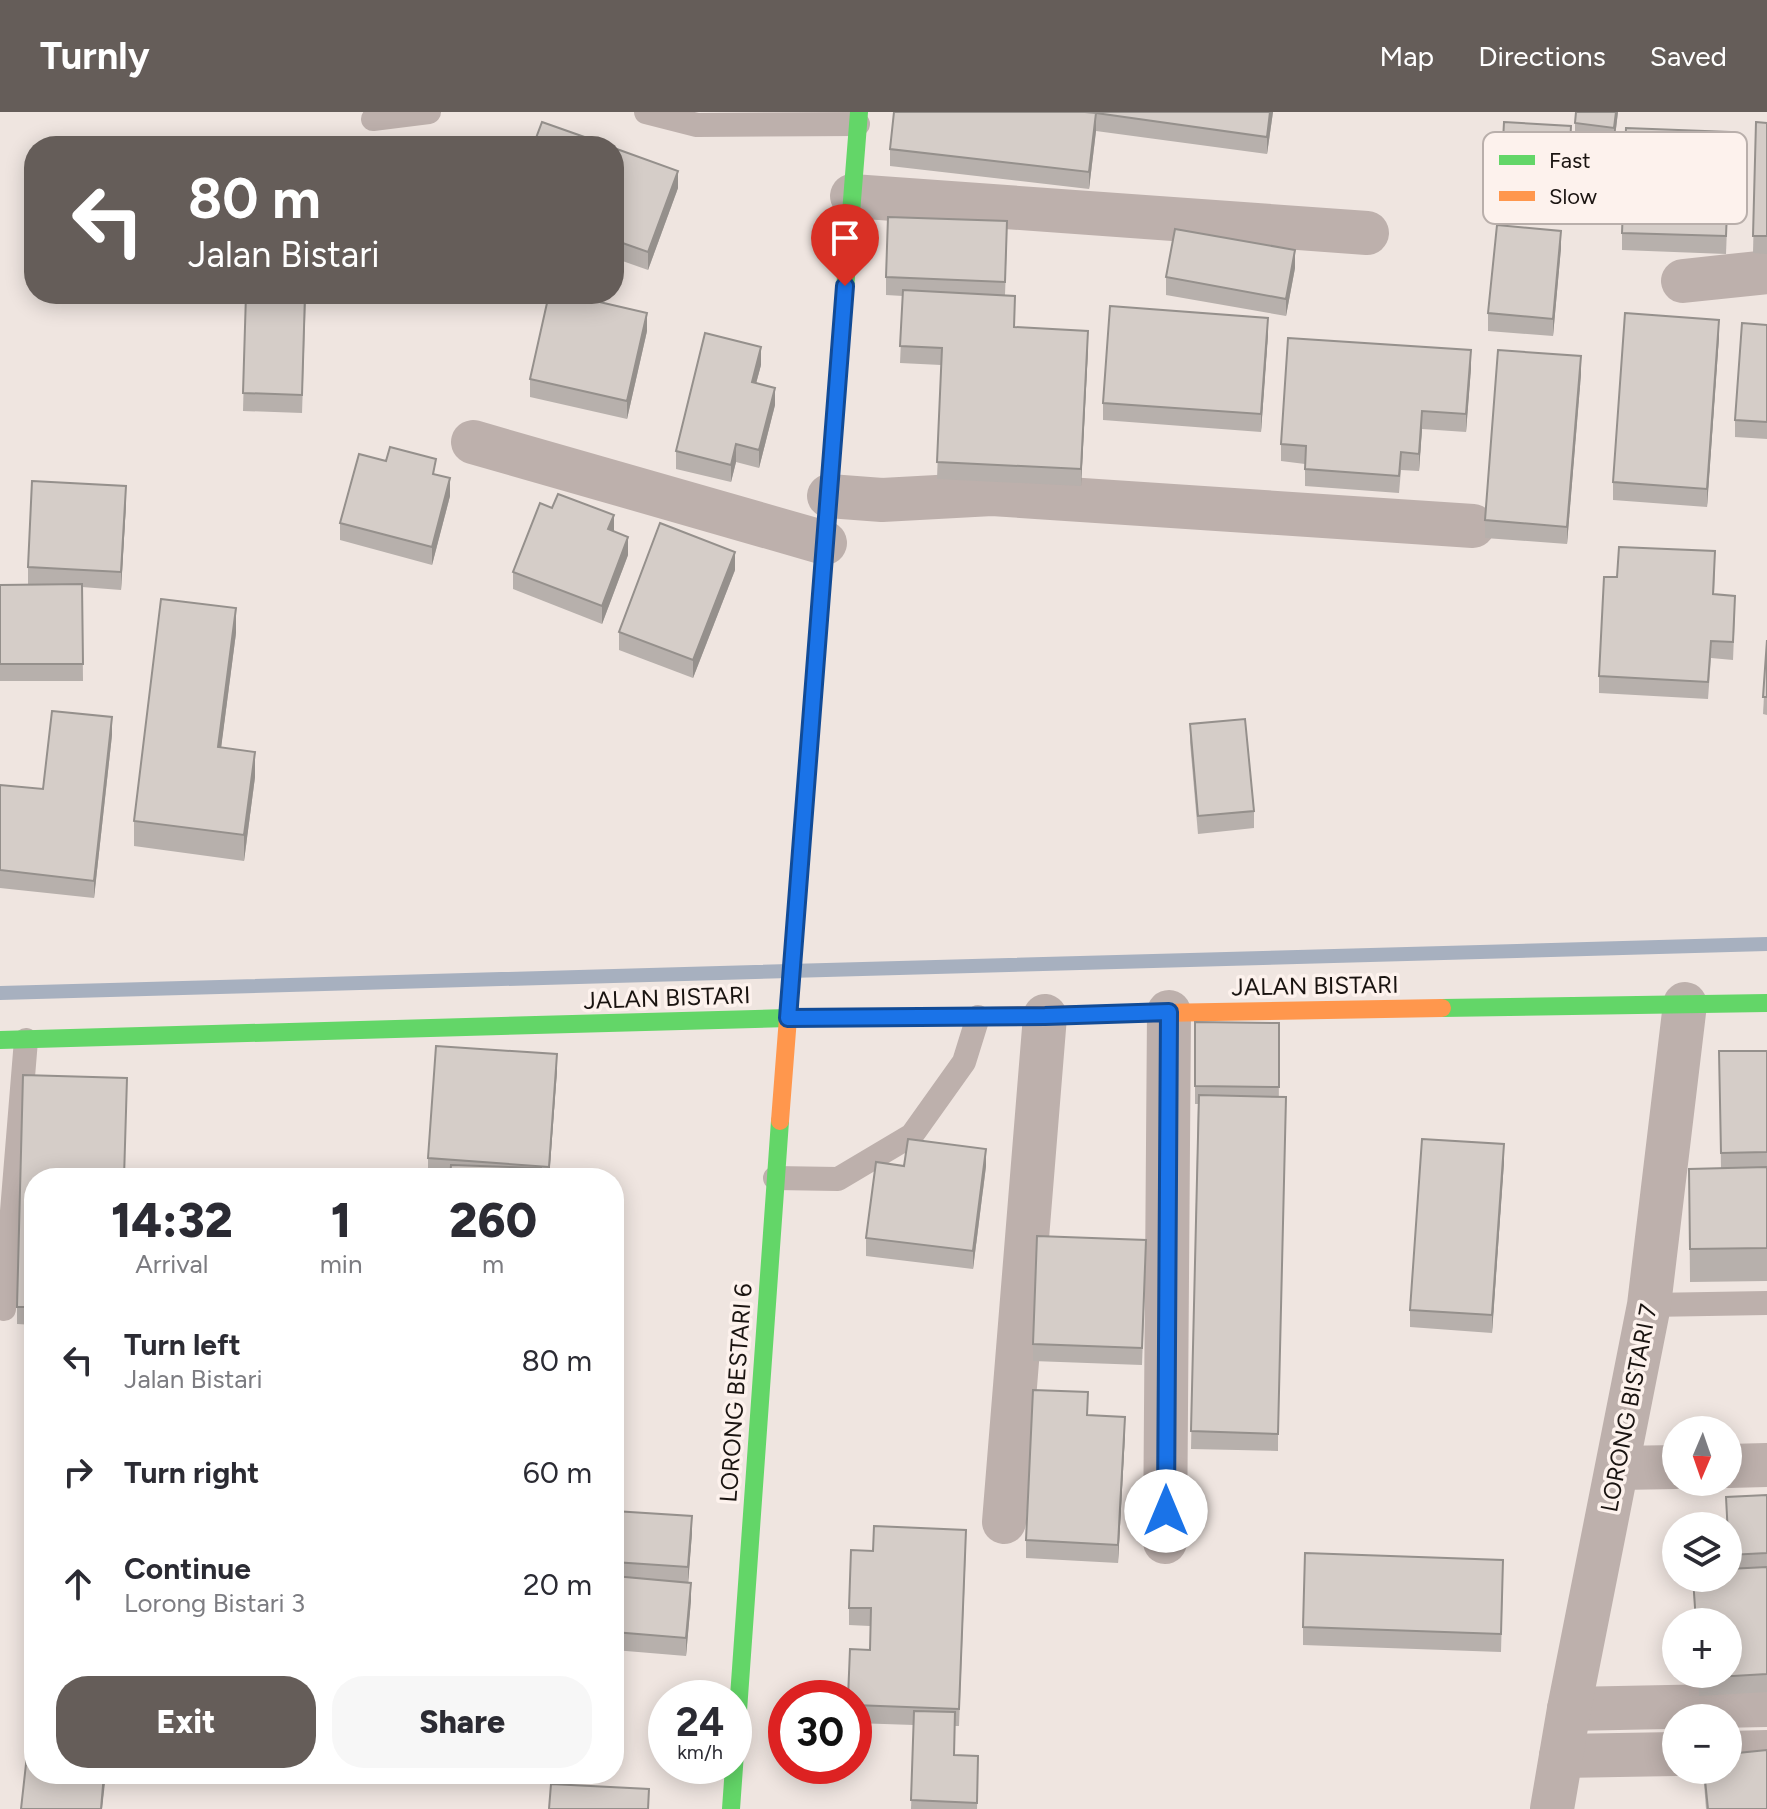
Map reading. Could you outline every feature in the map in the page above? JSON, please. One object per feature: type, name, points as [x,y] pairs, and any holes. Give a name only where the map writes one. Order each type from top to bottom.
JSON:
[{"type":"street","name":"LORONG BESTARI 6","points":[[731,1809],[775,1178],[859,118]]},
{"type":"street","points":[[852,196],[1367,233]]},
{"type":"street","points":[[1683,281],[1767,272]]},
{"type":"street","points":[[473,442],[825,543]]},
{"type":"street","points":[[829,496],[882,500],[992,494],[1473,526]]},
{"type":"street","name":"JALAN BISTARI","points":[[0,1040],[788,1018],[1767,1003]]},
{"type":"street","name":"LORONG BISTARI 7","points":[[1552,1809],[1649,1305],[1685,1004]]},
{"type":"street","points":[[1165,1542],[1169,1012]]},
{"type":"street","points":[[1004,1522],[1045,1016]]},
{"type":"street","points":[[1742,1466],[1767,1465]]},
{"type":"street","points":[[1619,1468],[1662,1467]]},
{"type":"street","points":[[1569,1709],[1767,1705]]},
{"type":"street","points":[[1742,1753],[1767,1752]]},
{"type":"street","points":[[1561,1756],[1662,1754]]},
{"type":"lane","points":[[373,119],[429,112]]},
{"type":"lane","points":[[646,112],[697,125],[859,118]]},
{"type":"lane","points":[[775,1178],[838,1179],[912,1135],[964,1062],[978,1017]]},
{"type":"lane","points":[[4,1309],[26,1040]]},
{"type":"lane","points":[[1649,1305],[1767,1303]]},
{"type":"building","points":[[894,112],[1096,113],[1089,172],[890,149]]},
{"type":"building","points":[[1096,112],[1270,112],[1267,137]]},
{"type":"building","points":[[1576,112],[1616,112],[1614,128],[1575,123]]},
{"type":"building","points":[[542,122],[582,136],[537,136]]},
{"type":"building","points":[[1504,122],[1571,126],[1571,132],[1503,132]]},
{"type":"building","points":[[1756,122],[1767,123],[1767,236],[1753,236]]},
{"type":"building","points":[[1626,128],[1730,132],[1626,132]]},
{"type":"building","points":[[624,152],[678,171],[648,252],[624,244]]},
{"type":"building","points":[[888,217],[1007,221],[1005,282],[886,277]]},
{"type":"building","points":[[1622,224],[1726,224],[1726,236],[1622,233]]},
{"type":"building","points":[[1497,225],[1561,231],[1553,319],[1488,313]]},
{"type":"building","points":[[1175,229],[1295,250],[1286,299],[1166,277]]},
{"type":"building","points":[[903,290],[1015,296],[1014,327],[1088,331],[1081,469],[937,462],[942,348],[900,346]]},
{"type":"building","points":[[246,304],[305,304],[302,395],[243,393]]},
{"type":"building","points":[[547,304],[608,304],[647,313],[627,401],[530,379]]},
{"type":"building","points":[[1110,306],[1268,318],[1261,414],[1103,403]]},
{"type":"building","points":[[1625,313],[1719,320],[1707,489],[1613,482]]},
{"type":"building","points":[[1742,323],[1767,325],[1767,422],[1735,420]]},
{"type":"building","points":[[705,333],[761,347],[752,382],[775,388],[759,450],[736,444],[731,465],[676,451]]},
{"type":"building","points":[[1288,338],[1471,350],[1466,414],[1422,411],[1419,454],[1401,452],[1399,476],[1305,469],[1306,446],[1281,444]]},
{"type":"building","points":[[1498,350],[1581,356],[1567,527],[1485,520]]},
{"type":"building","points":[[390,447],[436,459],[433,474],[450,478],[432,547],[340,523],[359,454],[386,461]]},
{"type":"building","points":[[32,481],[126,486],[121,572],[28,567]]},
{"type":"building","points":[[558,494],[614,515],[608,529],[628,537],[602,606],[513,572],[540,503],[552,508]]},
{"type":"building","points":[[660,523],[735,552],[693,660],[619,632]]},
{"type":"building","points":[[1619,547],[1715,551],[1713,594],[1735,596],[1733,642],[1711,641],[1708,682],[1599,676],[1604,577],[1617,577]]},
{"type":"building","points":[[82,584],[83,664],[0,664],[0,585]]},
{"type":"building","points":[[161,599],[236,608],[218,747],[255,752],[244,835],[134,821]]},
{"type":"building","points":[[1767,640],[1767,697],[1763,697]]},
{"type":"building","points":[[52,711],[112,717],[94,881],[0,870],[0,785],[43,789]]},
{"type":"building","points":[[1245,719],[1254,811],[1198,816],[1190,724]]},
{"type":"building","points":[[1195,1022],[1279,1023],[1279,1087],[1195,1086]]},
{"type":"building","points":[[436,1046],[557,1054],[549,1167],[428,1158]]},
{"type":"building","points":[[1719,1051],[1767,1051],[1767,1152],[1721,1153]]},
{"type":"building","points":[[23,1075],[127,1078],[124,1168],[24,1168],[24,1307],[17,1307]]},
{"type":"building","points":[[1199,1095],[1286,1097],[1278,1434],[1191,1431]]},
{"type":"building","points":[[908,1139],[986,1149],[973,1251],[866,1238],[876,1162],[904,1166]]},
{"type":"building","points":[[1422,1139],[1504,1144],[1492,1315],[1410,1310]]},
{"type":"building","points":[[451,1165],[541,1168],[451,1168]]},
{"type":"building","points":[[1767,1167],[1767,1248],[1690,1249],[1689,1169]]},
{"type":"building","points":[[1037,1236],[1146,1240],[1142,1348],[1033,1344]]},
{"type":"building","points":[[1033,1390],[1088,1392],[1087,1415],[1125,1417],[1118,1545],[1026,1540]]},
{"type":"building","points":[[1767,1495],[1767,1553],[1742,1554],[1742,1512],[1727,1512],[1726,1497]]},
{"type":"building","points":[[624,1512],[692,1516],[688,1567],[624,1563]]},
{"type":"building","points":[[874,1526],[966,1530],[959,1709],[872,1706],[872,1680],[849,1680],[850,1649],[870,1650],[871,1608],[849,1608],[851,1550],[873,1551]]},
{"type":"building","points":[[1305,1553],[1503,1560],[1501,1634],[1303,1627]]},
{"type":"building","points":[[1767,1567],[1767,1674],[1742,1675],[1742,1608],[1695,1608],[1694,1592],[1742,1592],[1742,1568]]},
{"type":"building","points":[[624,1577],[691,1583],[686,1638],[624,1633]]},
{"type":"building","points":[[914,1711],[955,1712],[954,1755],[978,1756],[977,1803],[911,1800]]},
{"type":"building","points":[[1767,1750],[1767,1809],[1708,1809],[1705,1784],[1742,1784],[1742,1753]]},
{"type":"building","points":[[24,1782],[103,1784],[101,1809],[21,1809]]},
{"type":"building","points":[[551,1784],[649,1789],[648,1809],[549,1809]]},
{"type":"waterway","points":[[0,993],[1767,944]]},
{"type":"traffic: fast","points":[[821,592],[859,112]]},
{"type":"traffic: fast","points":[[1442,1008],[1767,1003]]},
{"type":"traffic: fast","points":[[0,1040],[788,1018],[932,1017]]},
{"type":"traffic: fast","points":[[731,1809],[780,1121]]},
{"type":"traffic: slow","points":[[780,1121],[821,592]]},
{"type":"traffic: slow","points":[[932,1017],[1442,1008]]},
{"type":"route","points":[[845,286],[788,1018],[1169,1012],[1166,1511]]}]
